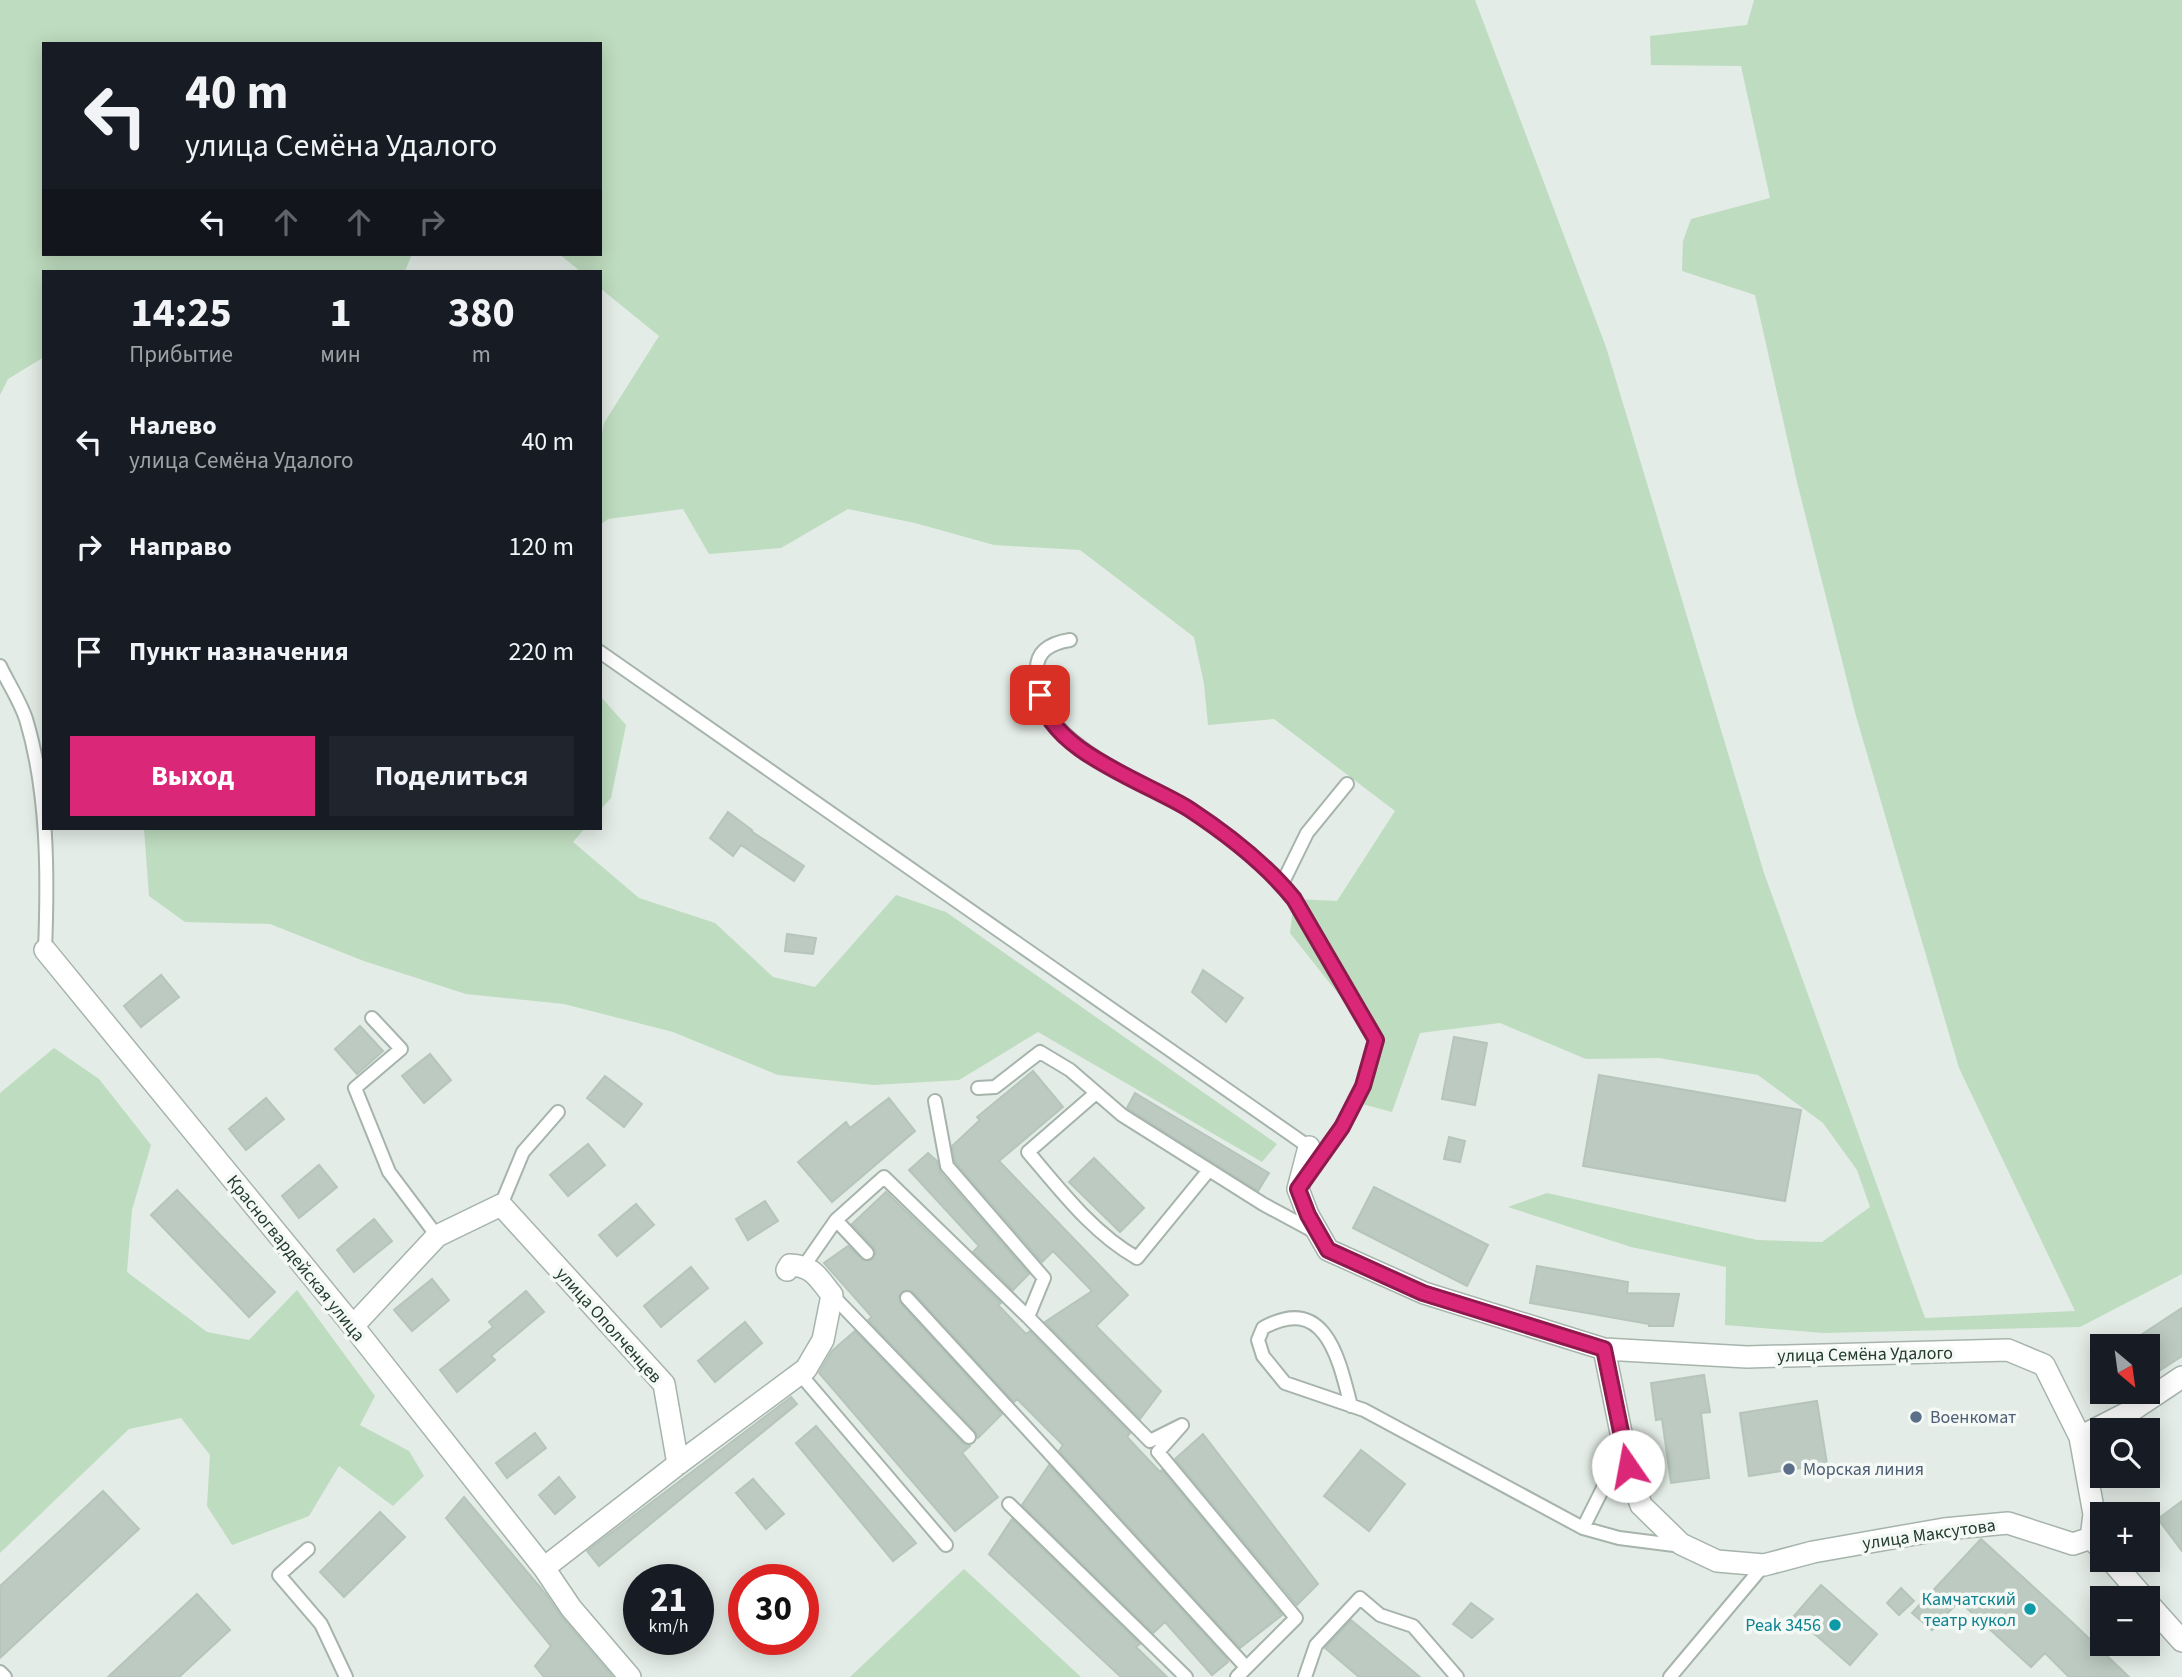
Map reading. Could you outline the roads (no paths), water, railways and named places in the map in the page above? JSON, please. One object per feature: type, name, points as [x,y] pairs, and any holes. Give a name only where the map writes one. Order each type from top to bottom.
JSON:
[{"type":"street","name":"Красногвардейская улица","points":[[45,950],[353,1326],[544,1568],[571,1608],[630,1677]]},
{"type":"street","points":[[1298,1189],[1308,1147]]},
{"type":"street","name":"улица Семёна Удалого","points":[[1298,1189],[1308,1215],[1328,1250],[1423,1293],[1604,1349],[1747,1357],[2008,1350],[2043,1365],[2080,1437]]},
{"type":"street","points":[[353,1326],[438,1236],[501,1205]]},
{"type":"street","name":"улица Ополченцев","points":[[501,1205],[664,1384],[678,1464]]},
{"type":"street","points":[[544,1568],[806,1369],[823,1340],[832,1295],[814,1272],[796,1268]]},
{"type":"street","points":[[1604,1349],[1624,1447],[1641,1505],[1681,1544],[1717,1561],[1764,1565]]},
{"type":"street","points":[[2080,1437],[2131,1411],[2182,1377]]},
{"type":"street","name":"улица Максутова","points":[[2080,1437],[2092,1502]]},
{"type":"street","name":"улица Максутова","points":[[1764,1565],[1813,1552],[1944,1529],[2008,1523],[2073,1544],[2090,1544]]},
{"type":"street","points":[[2121,1572],[2134,1586]]},
{"type":"street","points":[[2160,1617],[2182,1642]]},
{"type":"lane","points":[[1070,640],[1045,649],[1037,661],[1041,703],[1052,722],[1086,753],[1108,768],[1186,807],[1231,838],[1282,884],[1294,899],[1376,1040],[1363,1086],[1342,1127],[1298,1189]]},
{"type":"lane","points":[[602,653],[1308,1147]]},
{"type":"lane","points":[[0,666],[26,718],[42,809]]},
{"type":"lane","points":[[1282,884],[1307,833],[1347,784]]},
{"type":"lane","points":[[43,830],[47,883],[45,950]]},
{"type":"lane","points":[[372,1018],[401,1049],[355,1088],[389,1172],[438,1236]]},
{"type":"lane","points":[[978,1088],[995,1087],[1040,1052],[1070,1069],[1122,1115],[1263,1204],[1319,1234]]},
{"type":"lane","points":[[1096,1093],[1028,1152],[1062,1193],[1113,1244],[1137,1258],[1209,1170]]},
{"type":"lane","points":[[935,1101],[947,1166],[1044,1278],[1028,1317]]},
{"type":"lane","points":[[501,1205],[523,1152],[558,1112]]},
{"type":"lane","points":[[796,1268],[836,1220],[884,1177],[1150,1441],[1182,1425],[1158,1451],[1296,1618],[1241,1672],[907,1298]]},
{"type":"lane","points":[[836,1220],[867,1253]]},
{"type":"lane","points":[[832,1295],[969,1437]]},
{"type":"lane","points":[[1351,1406],[1338,1355],[1329,1339],[1316,1325],[1297,1318],[1279,1319],[1263,1328],[1258,1340],[1263,1356],[1286,1383],[1351,1406],[1364,1410],[1583,1528],[1619,1538],[1688,1547]]},
{"type":"lane","points":[[800,1374],[946,1545]]},
{"type":"lane","points":[[1583,1528],[1624,1447]]},
{"type":"lane","points":[[1009,1504],[1186,1677]]},
{"type":"lane","points":[[308,1549],[279,1575],[321,1624],[346,1677]]},
{"type":"lane","points":[[1670,1677],[1764,1565]]},
{"type":"lane","points":[[1305,1677],[1316,1645],[1360,1598],[1380,1615],[1413,1626],[1457,1677]]},
{"type":"lane","points":[[0,1672],[5,1677]]},
{"type":"place","name":"Военкомат","points":[[1916,1417]]},
{"type":"place","name":"Морская линия","points":[[1789,1469]]},
{"type":"place","name":"Камчатский театр кукол","points":[[2030,1609]]},
{"type":"place","name":"Peak 3456","points":[[1835,1625]]}]
